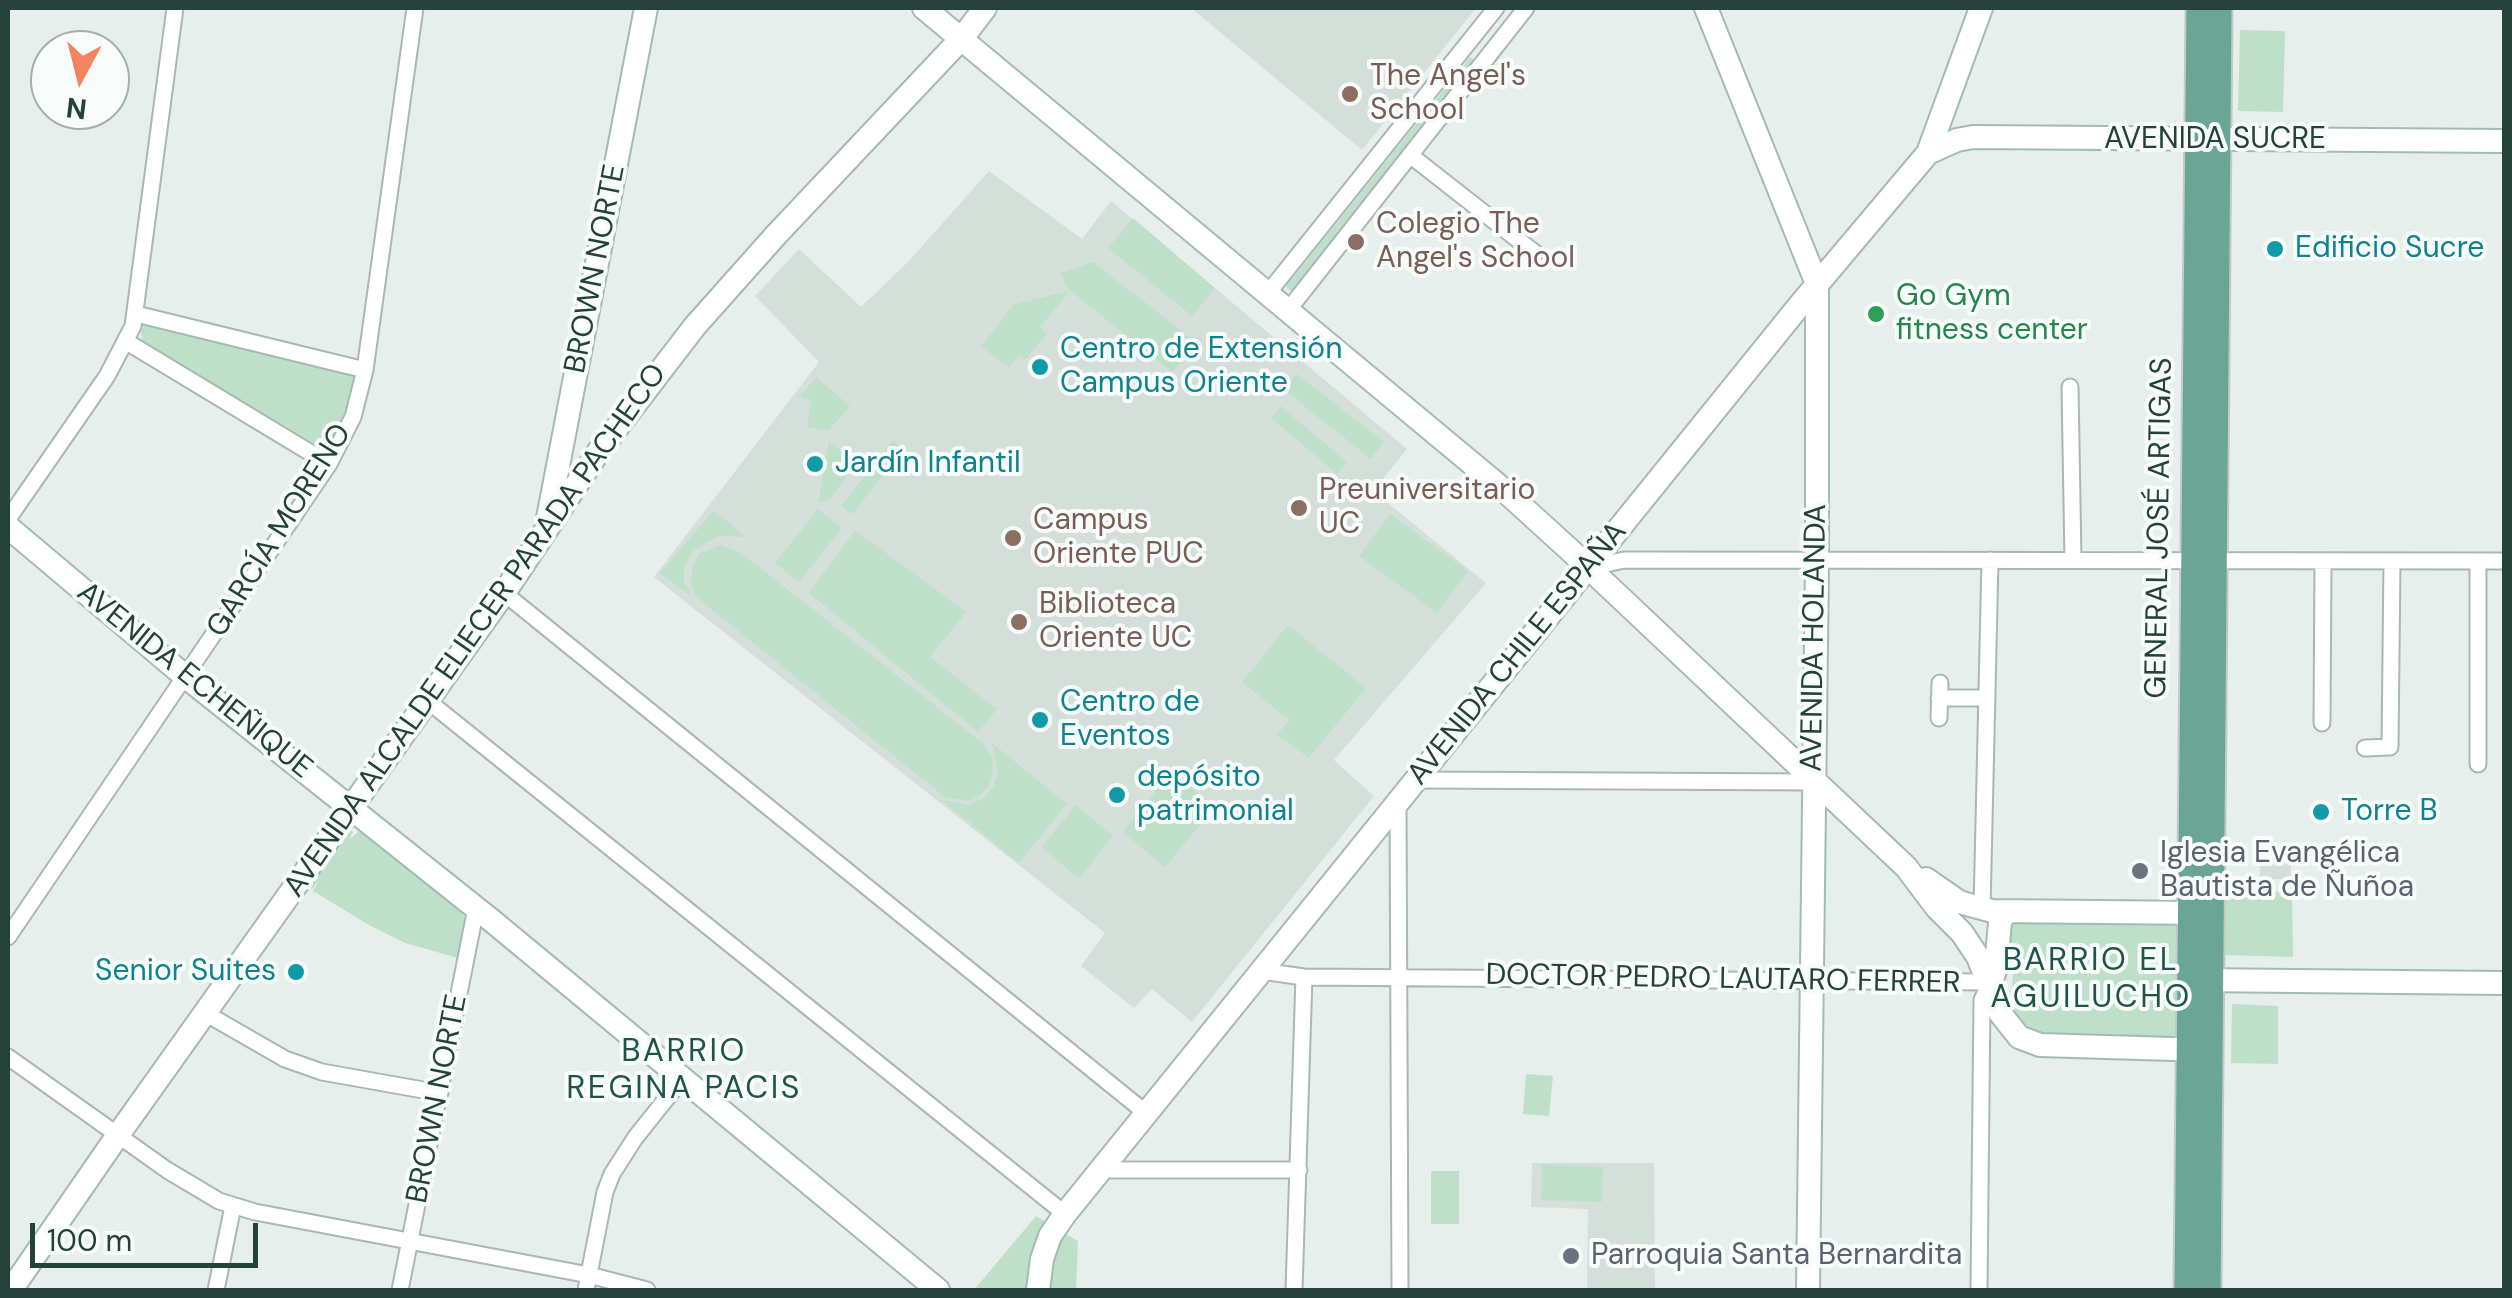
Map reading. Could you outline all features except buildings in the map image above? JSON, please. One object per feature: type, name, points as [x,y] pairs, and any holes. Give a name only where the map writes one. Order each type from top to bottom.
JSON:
[{"type":"main road","name":"GENERAL JOSÉ ARTIGAS","points":[[2199,8],[2208,140]]},
{"type":"main road","name":"GENERAL JOSÉ ARTIGAS","points":[[2199,1050],[2208,140],[2219,8]]},
{"type":"main road","points":[[2187,1290],[2199,1050]]},
{"type":"main road","points":[[2199,1050],[2208,1290]]},
{"type":"street","points":[[8,523],[107,376],[136,314],[176,8]]},
{"type":"street","name":"GARCÍA MORENO","points":[[8,938],[329,464],[353,416],[365,370],[414,8]]},
{"type":"street","name":"BROWN NORTE","points":[[546,531],[646,8]]},
{"type":"street","points":[[924,8],[1506,491],[1906,867],[1962,933],[1990,980]]},
{"type":"street","name":"AVENIDA ALCALDE ELIECER PARADA PACHECO","points":[[11,1290],[504,593],[599,451],[695,326],[962,38],[985,8]]},
{"type":"street","points":[[1268,293],[1496,8]]},
{"type":"street","points":[[1289,309],[1526,8]]},
{"type":"street","name":"AVENIDA HOLANDA","points":[[1706,8],[1817,284],[1818,562],[1808,1290]]},
{"type":"street","name":"AVENIDA CHILE ESPAÑA","points":[[1038,1290],[1050,1236],[1065,1214],[1817,284],[1928,153],[1982,8]]},
{"type":"street","points":[[1452,62],[1472,77]]},
{"type":"street","points":[[1946,110],[1956,125],[1974,138]]},
{"type":"street","name":"AVENIDA SUCRE","points":[[1928,153],[1958,140],[1974,138],[2504,141]]},
{"type":"street","points":[[1410,155],[1535,253]]},
{"type":"street","points":[[136,314],[365,370]]},
{"type":"street","points":[[126,342],[329,464]]},
{"type":"street","points":[[2070,387],[2074,560]]},
{"type":"street","points":[[564,440],[581,453],[599,451]]},
{"type":"street","name":"AVENIDA ECHEÑIQUE","points":[[8,523],[186,677],[476,908],[929,1288]]},
{"type":"street","points":[[1588,568],[1624,560],[2504,561]]},
{"type":"street","points":[[1979,1290],[1982,1000],[1996,968],[2000,922],[1994,911],[1987,698],[1990,560]]},
{"type":"street","points":[[2365,748],[2390,747],[2392,560]]},
{"type":"street","points":[[2322,561],[2322,723]]},
{"type":"street","points":[[2478,561],[2478,764]]},
{"type":"street","points":[[504,593],[1146,1113]]},
{"type":"street","points":[[1939,718],[1940,690],[1987,698]]},
{"type":"street","points":[[428,701],[1065,1214]]},
{"type":"street","points":[[1416,780],[1813,782]]},
{"type":"street","points":[[1398,803],[1400,1290]]},
{"type":"street","points":[[1906,867],[1953,899],[1994,911],[2200,913]]},
{"type":"street","name":"BROWN NORTE","points":[[400,1290],[476,908]]},
{"type":"street","name":"DOCTOR PEDRO LAUTARO FERRER","points":[[1261,971],[1304,976],[1990,980],[2004,1020],[2026,1042],[2069,1047],[2199,1050]]},
{"type":"street","points":[[1294,1290],[1304,976]]},
{"type":"street","points":[[2199,980],[2504,983]]},
{"type":"street","points":[[204,1013],[285,1059],[322,1072],[440,1093]]},
{"type":"street","points":[[8,1057],[196,1190],[233,1206],[588,1283],[648,1290]]},
{"type":"street","points":[[588,1283],[612,1174],[682,1079]]},
{"type":"street","points":[[1100,1170],[1299,1170]]},
{"type":"street","points":[[216,1290],[233,1206]]},
{"type":"shaded area","name":"The Angel's School","points":[[1191,8],[1476,8],[1362,150]]},
{"type":"shaded area","name":"Campus Oriente PUC","points":[[989,171],[1082,239],[1111,201],[1407,449],[1373,491],[1486,583],[1334,760],[1374,796],[1192,1022],[1152,989],[1134,1008],[1081,966],[1105,933],[654,577],[819,362],[755,296],[799,249],[861,307],[909,261]]},
{"type":"shaded area","points":[[2260,845],[2291,845],[2291,879],[2260,879]]},
{"type":"shaded area","points":[[1532,1163],[1654,1163],[1655,1290],[1587,1290],[1588,1209],[1531,1207]]},
{"type":"green space","points":[[2240,30],[2285,31],[2283,112],[2238,111]]},
{"type":"green space","points":[[1470,57],[1477,61],[1293,291],[1288,290],[1286,286]]},
{"type":"green space","points":[[1133,218],[1215,288],[1192,316],[1108,248]]},
{"type":"green space","points":[[1093,262],[1196,342],[1172,372],[1068,289],[1060,273]]},
{"type":"green space","points":[[1067,291],[1040,327],[1047,334],[1025,360],[1019,355],[1009,367],[981,347],[1013,305]]},
{"type":"green space","points":[[152,322],[352,371],[359,377],[331,448],[322,448],[149,346],[142,341],[141,332],[143,326]]},
{"type":"green space","points":[[1297,374],[1384,442],[1371,459],[1284,390]]},
{"type":"green space","points":[[816,377],[850,406],[828,431],[807,427],[811,400],[799,397]]},
{"type":"green space","points":[[1281,406],[1347,462],[1337,474],[1271,418]]},
{"type":"green space","points":[[829,441],[857,462],[830,499],[818,504]]},
{"type":"green space","points":[[893,441],[904,450],[852,514],[841,506]]},
{"type":"green space","points":[[818,509],[842,528],[799,582],[775,563]]},
{"type":"green space","points":[[714,510],[746,537],[718,536],[693,551],[684,568],[684,581],[692,597],[660,573]]},
{"type":"green space","points":[[1390,514],[1468,571],[1437,613],[1359,556]]},
{"type":"green space","points":[[855,530],[966,612],[930,657],[997,709],[978,732],[809,593]]},
{"type":"green space","points":[[721,545],[740,552],[984,744],[992,756],[993,771],[982,794],[970,801],[945,797],[696,597],[691,584],[692,568],[699,554]]},
{"type":"green space","points":[[1288,625],[1366,688],[1309,758],[1277,735],[1289,720],[1242,682]]},
{"type":"green space","points":[[992,743],[1067,804],[1019,863],[942,800],[969,805],[984,798],[998,772]]},
{"type":"green space","points":[[1171,772],[1215,807],[1165,867],[1123,832]]},
{"type":"green space","points":[[1076,805],[1113,836],[1079,879],[1042,847]]},
{"type":"green space","points":[[350,830],[353,832],[349,840],[360,830],[461,911],[465,919],[458,958],[405,943],[369,925],[313,891],[320,879],[312,889],[309,887]]},
{"type":"green space","points":[[2222,891],[2292,892],[2293,957],[2222,955]]},
{"type":"green space","points":[[2176,920],[2181,926],[2181,1032],[2176,1038],[2045,1037],[2013,1022],[2000,982],[2010,991],[2014,950],[2003,943],[2007,922]]},
{"type":"green space","points":[[2232,1004],[2278,1006],[2278,1064],[2231,1063]]},
{"type":"green space","points":[[1526,1074],[1553,1076],[1549,1116],[1523,1114]]},
{"type":"green space","points":[[1542,1165],[1603,1167],[1602,1202],[1541,1200]]},
{"type":"green space","points":[[1431,1171],[1459,1171],[1459,1224],[1431,1224]]},
{"type":"green space","points":[[1036,1216],[1078,1241],[1076,1290],[974,1290]]},
{"type":"place","name":"The Angel's School","points":[[1350,94]]},
{"type":"place","name":"Colegio The Angel's School","points":[[1356,242]]},
{"type":"place","name":"Edificio Sucre","points":[[2275,249]]},
{"type":"place","name":"Go Gym fitness center","points":[[1876,314]]},
{"type":"place","name":"Centro de Extensión Campus Oriente","points":[[1040,367]]},
{"type":"place","name":"Jardín Infantil","points":[[815,464]]},
{"type":"place","name":"Preuniversitario UC","points":[[1299,508]]},
{"type":"place","name":"Campus Oriente PUC","points":[[1013,538]]},
{"type":"place","name":"Biblioteca Oriente UC","points":[[1019,622]]},
{"type":"place","name":"Centro de Eventos","points":[[1040,720]]},
{"type":"place","name":"depósito patrimonial","points":[[1117,795]]},
{"type":"place","name":"Torre B","points":[[2321,812]]},
{"type":"place","name":"Iglesia Evangélica Bautista de Ñuñoa","points":[[2140,871]]},
{"type":"place","name":"Senior Suites","points":[[296,972]]},
{"type":"place","name":"Parroquia Santa Bernardita","points":[[1571,1256]]},
{"type":"district","name":"BARRIO EL AGUILUCHO","points":[[2091,980]]},
{"type":"district","name":"BARRIO REGINA PACIS","points":[[684,1072]]}]
